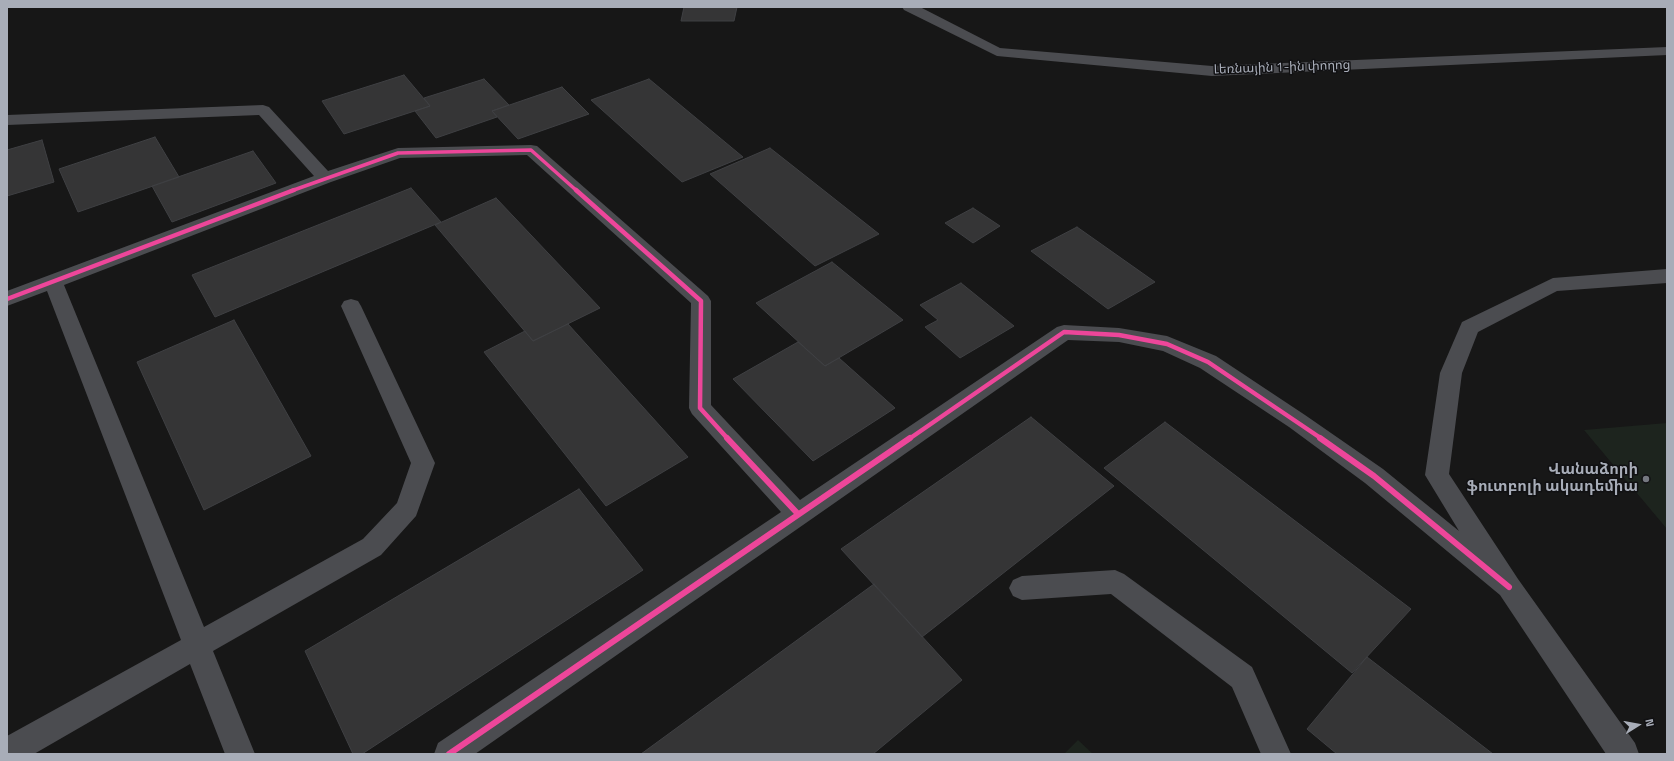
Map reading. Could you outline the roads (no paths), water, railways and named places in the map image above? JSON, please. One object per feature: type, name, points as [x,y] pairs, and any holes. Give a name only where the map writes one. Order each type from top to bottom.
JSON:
[{"type":"street","name":"Լեռնային 1-ին փողոց","points":[[909,7],[997,52],[1212,71],[1667,51]]},
{"type":"street","points":[[7,120],[263,110],[325,178]]},
{"type":"street","points":[[7,299],[325,178],[398,153],[530,150],[701,301],[700,408],[798,514]]},
{"type":"street","points":[[1624,754],[1509,587],[1437,475],[1451,373],[1469,327],[1553,285],[1667,276]]},
{"type":"street","points":[[53,282],[240,754]]},
{"type":"street","points":[[7,752],[372,547],[408,509],[423,463],[351,306]]},
{"type":"street","points":[[449,754],[1064,332],[1119,335],[1167,344],[1208,362],[1297,421],[1374,476],[1509,587]]},
{"type":"street","points":[[1022,588],[1115,582],[1242,677],[1276,754]]},
{"type":"place","name":"Վանաձորի ֆուտբոլի ակադեմիա","points":[[1646,479]]}]
